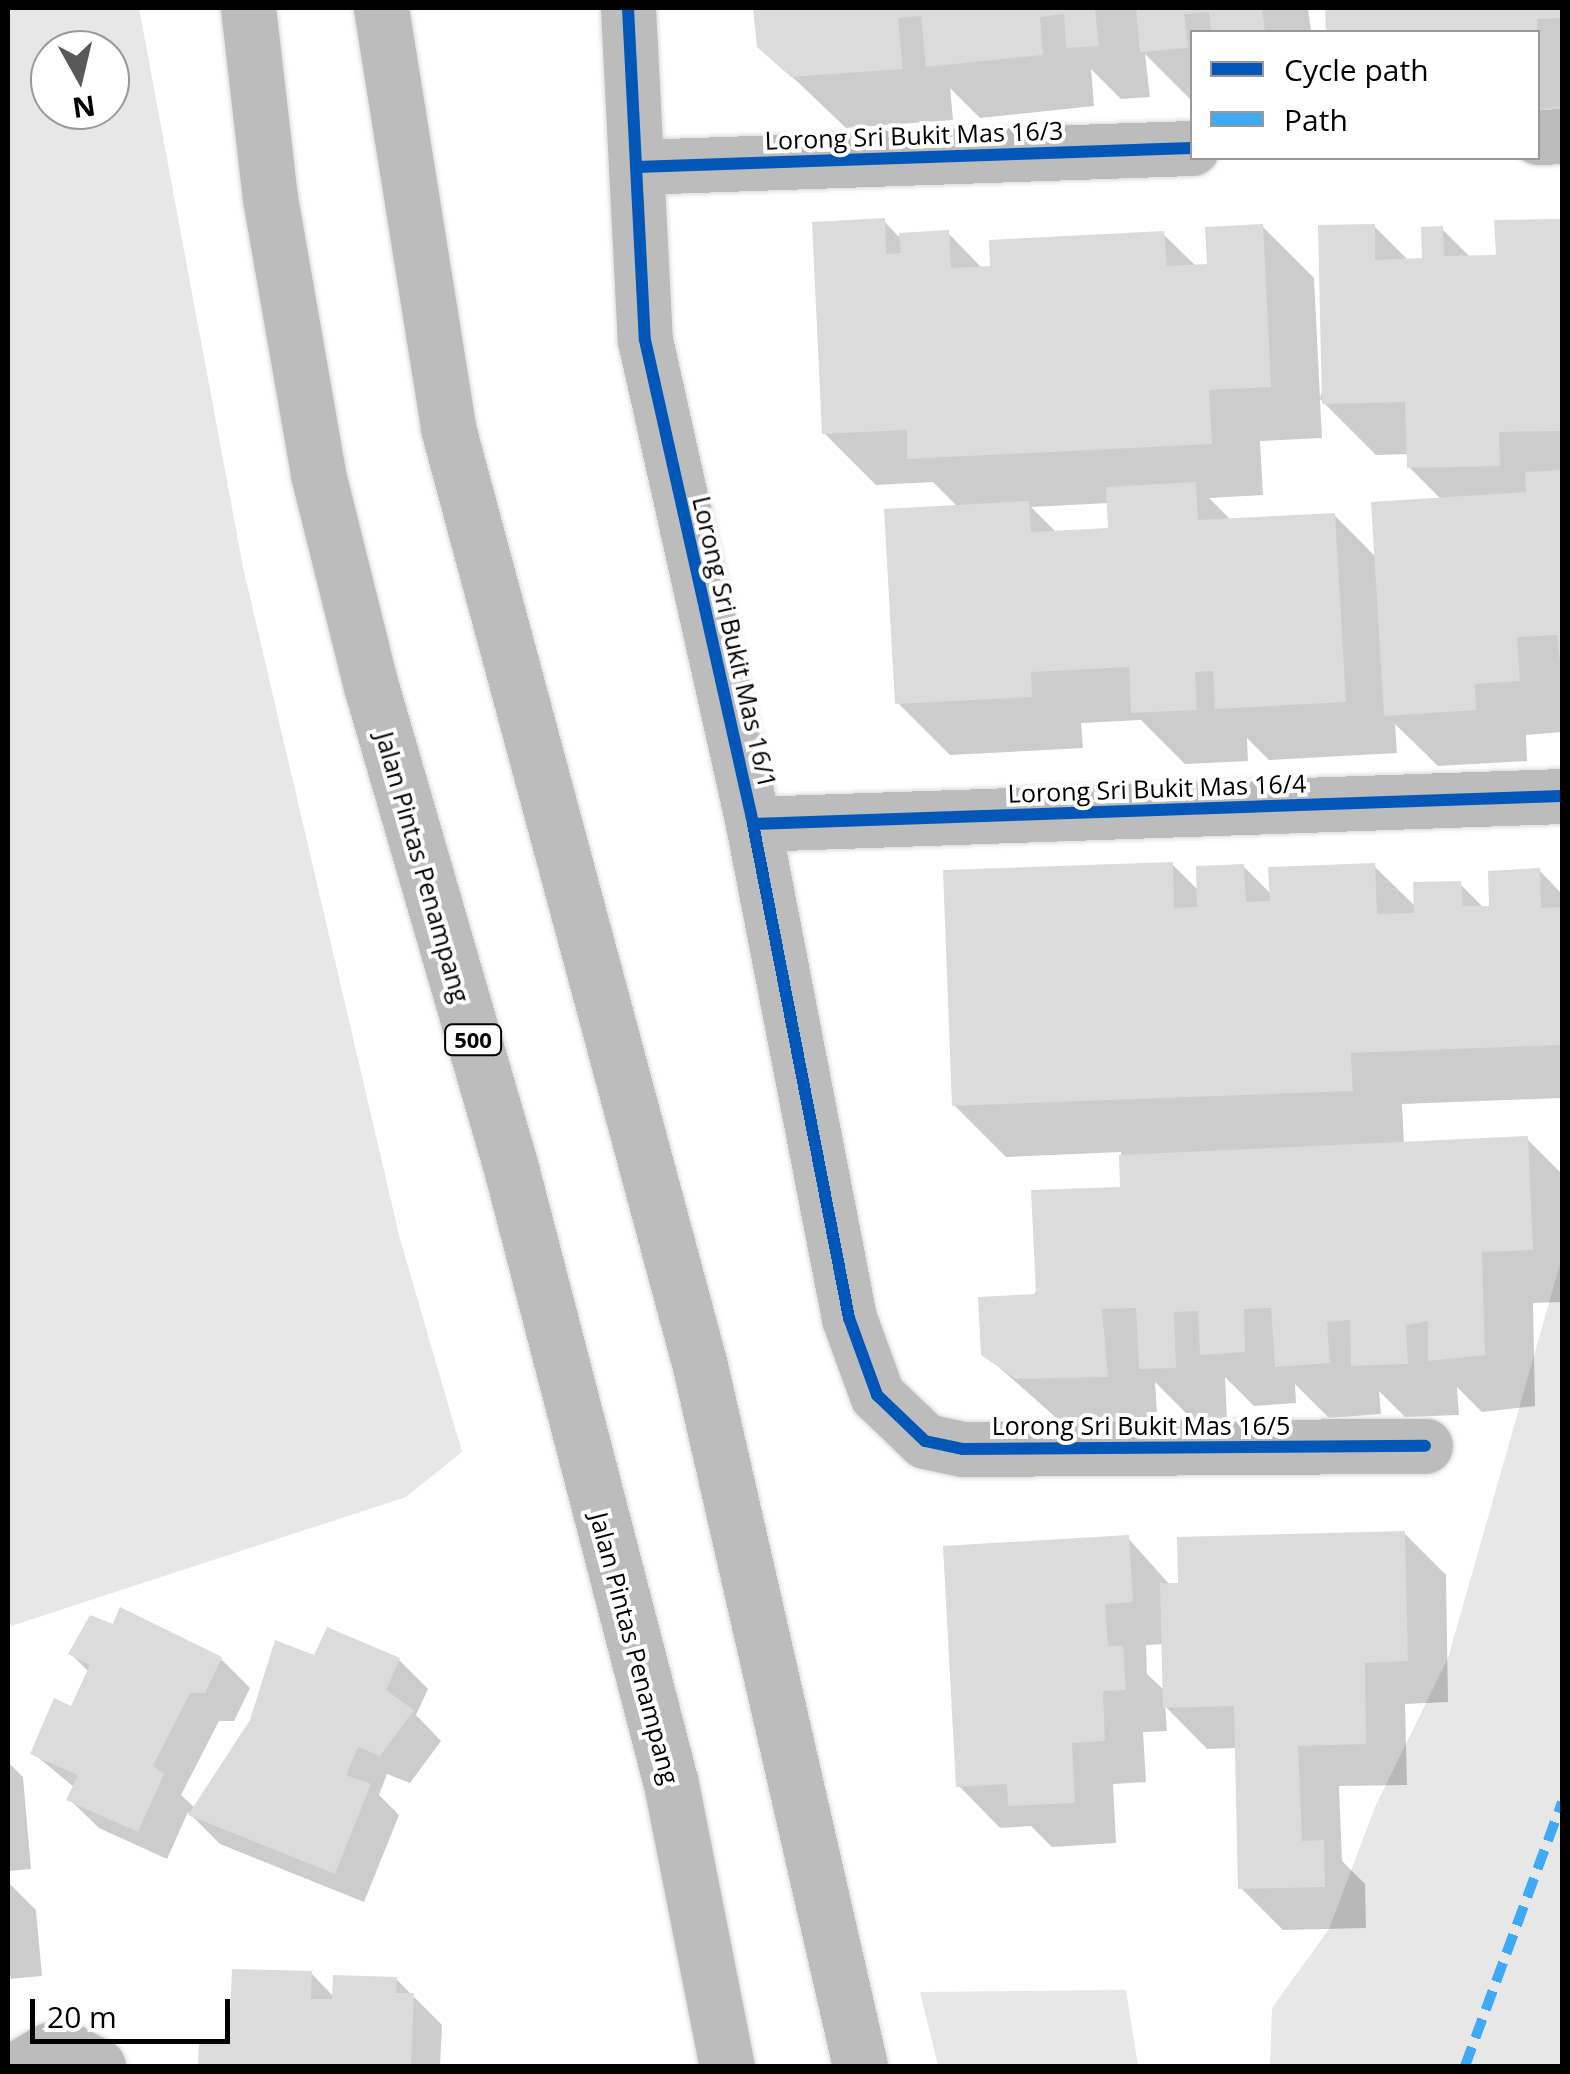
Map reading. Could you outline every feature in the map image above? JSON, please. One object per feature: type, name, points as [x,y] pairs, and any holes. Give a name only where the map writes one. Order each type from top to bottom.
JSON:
[{"type":"main road","name":"Jalan Pintas Penampang","points":[[248,8],[270,198],[318,474],[371,686],[511,1168],[671,1784],[727,2066]]},
{"type":"main road","points":[[381,8],[448,428],[700,1366],[860,2066]]},
{"type":"main road","name":"Lorong Sri Bukit Mas 16/1","points":[[628,8],[645,340],[753,824],[849,1318],[877,1395]]},
{"type":"main road","name":"Lorong Sri Bukit Mas 16/3","points":[[636,167],[1190,148]]},
{"type":"main road","name":"Lorong Sri Bukit Mas 16/4","points":[[753,824],[1562,796]]},
{"type":"main road","name":"Lorong Sri Bukit Mas 16/5","points":[[877,1395],[898,1422],[925,1440],[963,1448],[1425,1446]]},
{"type":"main road","points":[[22,2066],[49,2050],[68,2050],[98,2066]]},
{"type":"shaded area","points":[[8,8],[139,8],[243,567],[400,1239],[462,1452],[406,1497],[8,1627]]},
{"type":"shaded area","points":[[1562,1257],[1562,2066],[1270,2066],[1272,2008],[1329,1929],[1375,1807],[1448,1658]]},
{"type":"shaded area","points":[[1126,1990],[1138,2066],[938,2066],[920,1992]]},
{"type":"building","points":[[753,8],[1095,8],[1099,46],[1066,48],[1064,14],[1040,17],[1043,55],[926,67],[921,16],[898,18],[903,69],[791,77],[757,47]]},
{"type":"building","points":[[1136,8],[1262,8],[1265,30],[1211,30],[1209,12],[1184,14],[1188,48],[1140,52]]},
{"type":"building","points":[[1325,8],[1562,8],[1562,18],[1537,19],[1537,30],[1326,30]]},
{"type":"building","points":[[885,218],[886,254],[901,253],[899,233],[949,230],[951,268],[990,266],[989,240],[1164,231],[1167,266],[1207,264],[1205,227],[1263,224],[1271,387],[1209,390],[1212,444],[907,459],[907,430],[822,434],[812,222]]},
{"type":"building","points":[[1562,219],[1562,431],[1499,432],[1500,466],[1407,468],[1405,402],[1322,404],[1318,225],[1375,224],[1375,260],[1422,258],[1421,227],[1443,226],[1444,256],[1496,255],[1494,220]]},
{"type":"building","points":[[1562,470],[1562,681],[1557,635],[1517,637],[1520,681],[1475,684],[1476,710],[1384,716],[1371,502],[1526,492],[1525,472]]},
{"type":"building","points":[[1196,482],[1198,520],[1335,513],[1346,702],[1215,709],[1213,671],[1195,672],[1197,710],[1131,713],[1129,667],[1031,672],[1032,697],[895,704],[884,509],[1029,501],[1031,532],[1108,528],[1106,487]]},
{"type":"building","points":[[1173,862],[1174,908],[1197,907],[1196,866],[1244,864],[1246,902],[1270,901],[1268,867],[1375,863],[1377,914],[1414,913],[1413,882],[1461,881],[1463,906],[1489,906],[1488,871],[1540,868],[1541,908],[1562,907],[1562,1045],[1351,1053],[1353,1091],[952,1106],[943,870]]},
{"type":"building","points":[[1528,1136],[1533,1250],[1482,1252],[1485,1355],[1428,1361],[1428,1321],[1406,1325],[1408,1364],[1351,1366],[1350,1320],[1327,1322],[1330,1363],[1275,1367],[1271,1308],[1244,1309],[1245,1352],[1200,1355],[1198,1311],[1174,1312],[1176,1368],[1139,1369],[1136,1308],[1102,1309],[1108,1377],[1016,1379],[981,1355],[978,1297],[1036,1294],[1031,1190],[1120,1187],[1119,1155]]},
{"type":"building","points":[[1405,1531],[1408,1661],[1365,1663],[1366,1744],[1298,1746],[1302,1841],[1324,1840],[1325,1887],[1238,1889],[1234,1706],[1163,1708],[1160,1583],[1178,1583],[1177,1537]]},
{"type":"building","points":[[1129,1535],[1133,1602],[1105,1604],[1108,1646],[1123,1646],[1126,1690],[1103,1691],[1105,1741],[1072,1743],[1075,1803],[1008,1806],[1007,1784],[956,1787],[943,1546]]},
{"type":"building","points":[[120,1607],[222,1657],[205,1693],[190,1693],[153,1766],[164,1774],[138,1832],[66,1800],[78,1775],[30,1754],[54,1698],[71,1706],[90,1665],[68,1654],[90,1615],[113,1624]]},
{"type":"building","points":[[327,1627],[400,1658],[386,1690],[414,1710],[380,1756],[358,1747],[346,1775],[371,1784],[335,1874],[188,1815],[250,1720],[275,1640],[314,1655]]},
{"type":"building","points":[[232,1969],[312,1971],[311,1999],[332,1999],[333,1975],[397,1977],[396,1993],[414,1993],[411,2066],[198,2066],[199,2042],[229,2042]]},
{"type":"marked path","points":[[1465,2066],[1562,1802]]},
{"type":"cycle path","points":[[628,8],[645,340],[753,824],[849,1318],[877,1395],[925,1441],[963,1449],[1425,1446]]},
{"type":"cycle path","points":[[636,167],[1190,148]]},
{"type":"cycle path","points":[[753,824],[1562,796]]}]
